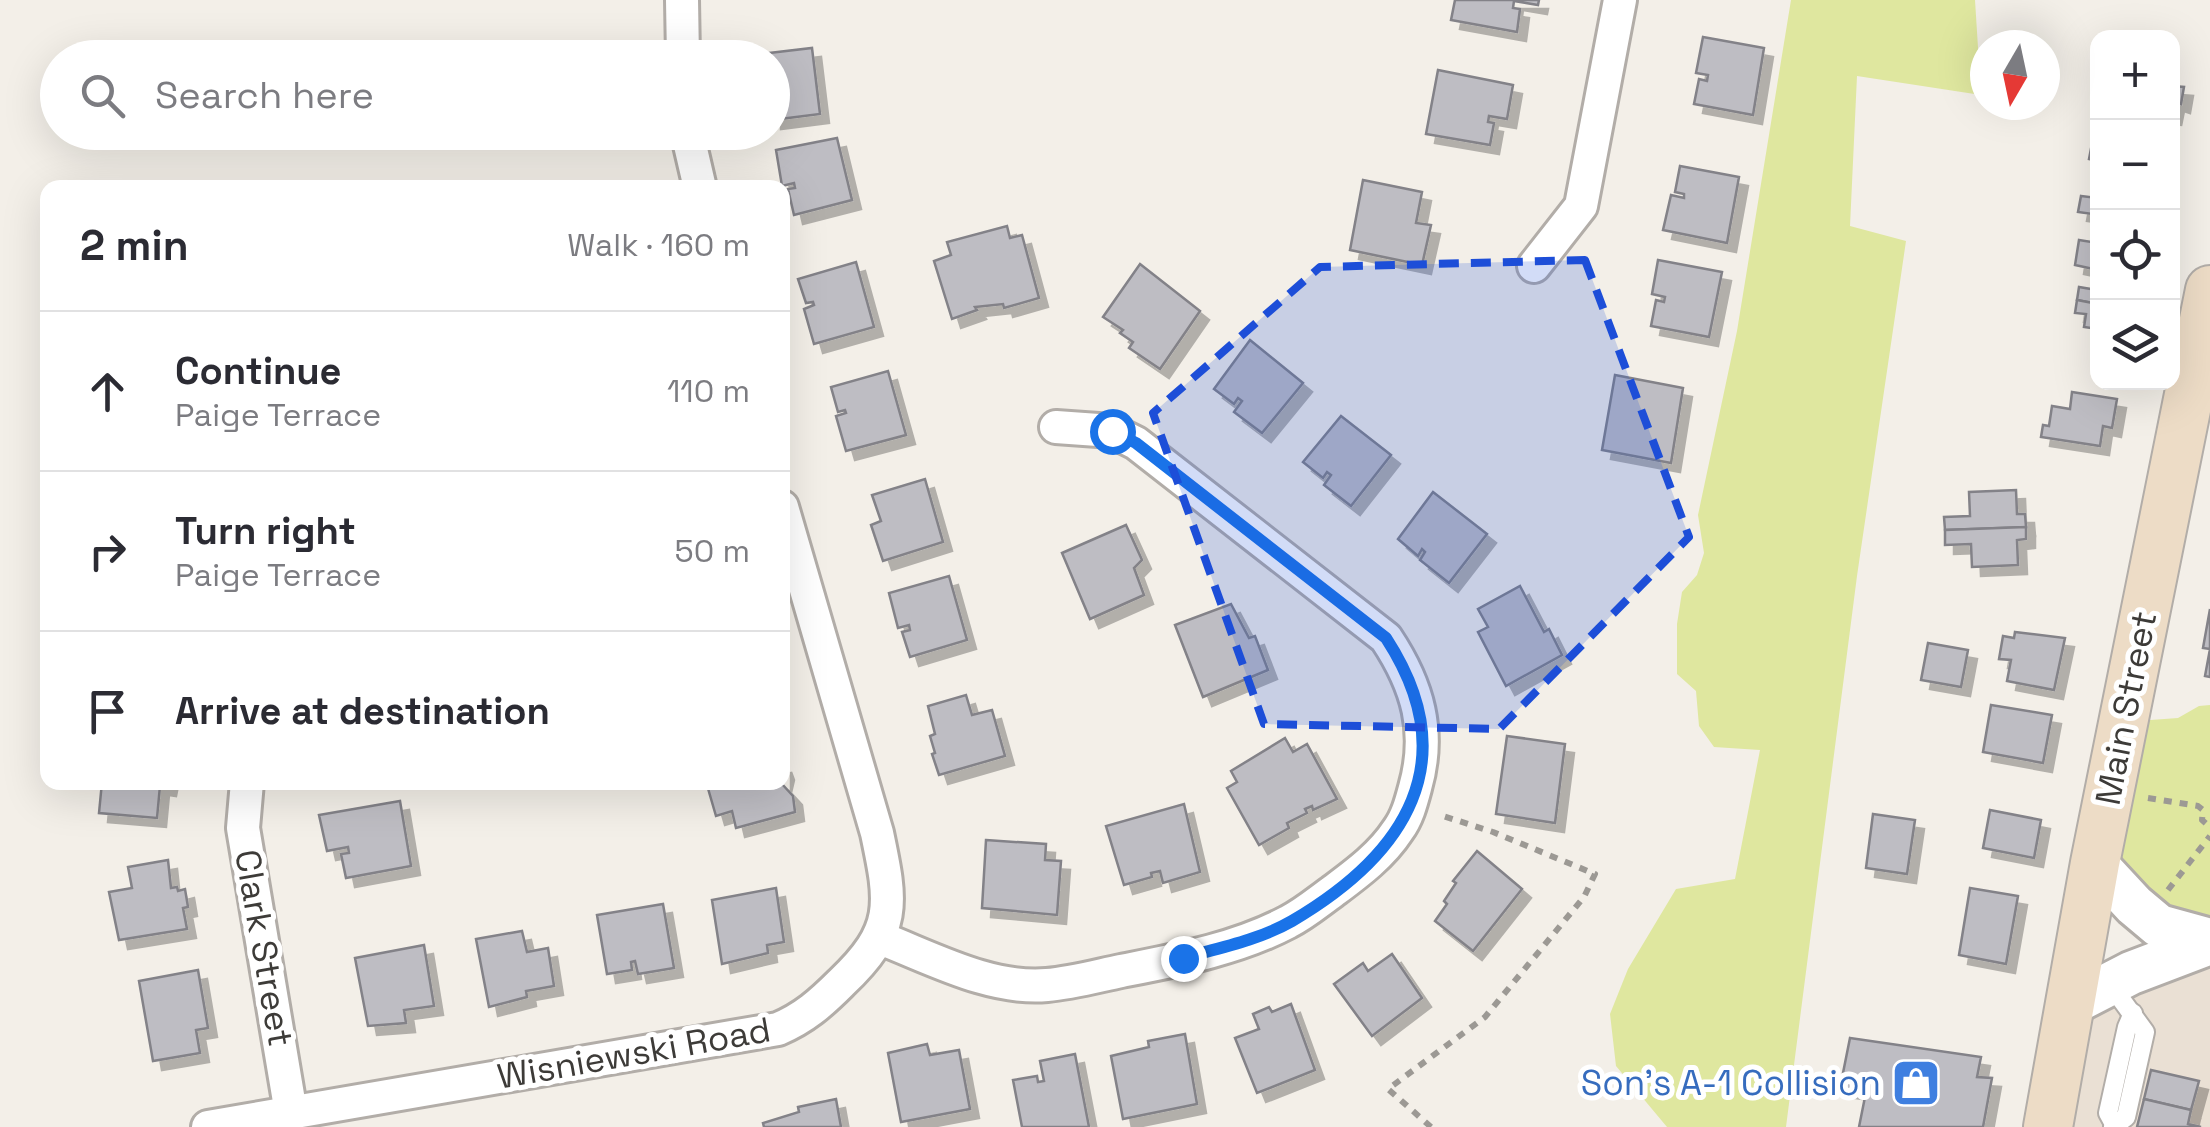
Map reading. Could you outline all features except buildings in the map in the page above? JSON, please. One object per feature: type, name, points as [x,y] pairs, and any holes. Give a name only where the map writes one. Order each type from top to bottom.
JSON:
[{"type":"main road","name":"Main Street","points":[[2048,1127],[2105,1000],[2095,863],[2210,290]]},
{"type":"street","points":[[682,0],[683,40]]},
{"type":"street","points":[[1534,266],[1581,206],[1620,0]]},
{"type":"street","points":[[692,150],[698,180]]},
{"type":"street","points":[[790,534],[877,833],[888,888],[880,938],[983,978],[1047,986],[1183,958],[1255,937],[1291,921],[1359,872],[1400,828],[1410,806],[1424,750],[1422,710],[1406,669],[1386,638],[1136,443],[1112,431],[1056,427]]},
{"type":"street","name":"Clark Street","points":[[246,790],[244,828],[291,1113]]},
{"type":"street","points":[[2095,863],[2159,926],[2210,941]]},
{"type":"street","name":"Wisniewski Road","points":[[208,1127],[778,1029],[804,1019],[865,960],[880,938]]},
{"type":"street","points":[[2105,1000],[2210,941]]},
{"type":"lane","points":[[2105,1000],[2145,1032],[2126,1117],[2114,1126]]},
{"type":"path","points":[[2109,792],[2207,807],[2202,820],[2210,827]]},
{"type":"path","points":[[1410,806],[1493,832],[1595,874],[1584,897],[1485,1017],[1388,1089],[1430,1127]]},
{"type":"path","points":[[2148,917],[2210,836]]},
{"type":"highlighted area","points":[[1585,260],[1689,537],[1499,729],[1264,724],[1153,413],[1320,267]]},
{"type":"shaded area","points":[[2210,943],[2210,1127],[2048,1127],[2071,1004]]},
{"type":"green space","points":[[1791,0],[1975,0],[1977,30],[1970,30],[1970,93],[1857,76],[1850,226],[1906,241],[1857,576],[1786,1127],[1667,1127],[1616,1066],[1610,1014],[1628,969],[1676,889],[1735,879],[1760,750],[1714,747],[1699,726],[1696,691],[1677,674],[1677,624],[1682,592],[1697,575],[1704,553],[1698,515],[1737,331]]},
{"type":"green space","points":[[2210,705],[2210,940],[2095,863],[2123,722],[2178,718],[2199,706]]},
{"type":"place","name":"Son's A-1 Collision","points":[[1916,1083]]},
{"type":"route","points":[[1112,431],[1136,443],[1386,638],[1406,669],[1422,710],[1424,750],[1410,806],[1400,828],[1382,850],[1359,872],[1291,921],[1255,937],[1183,958]]}]
